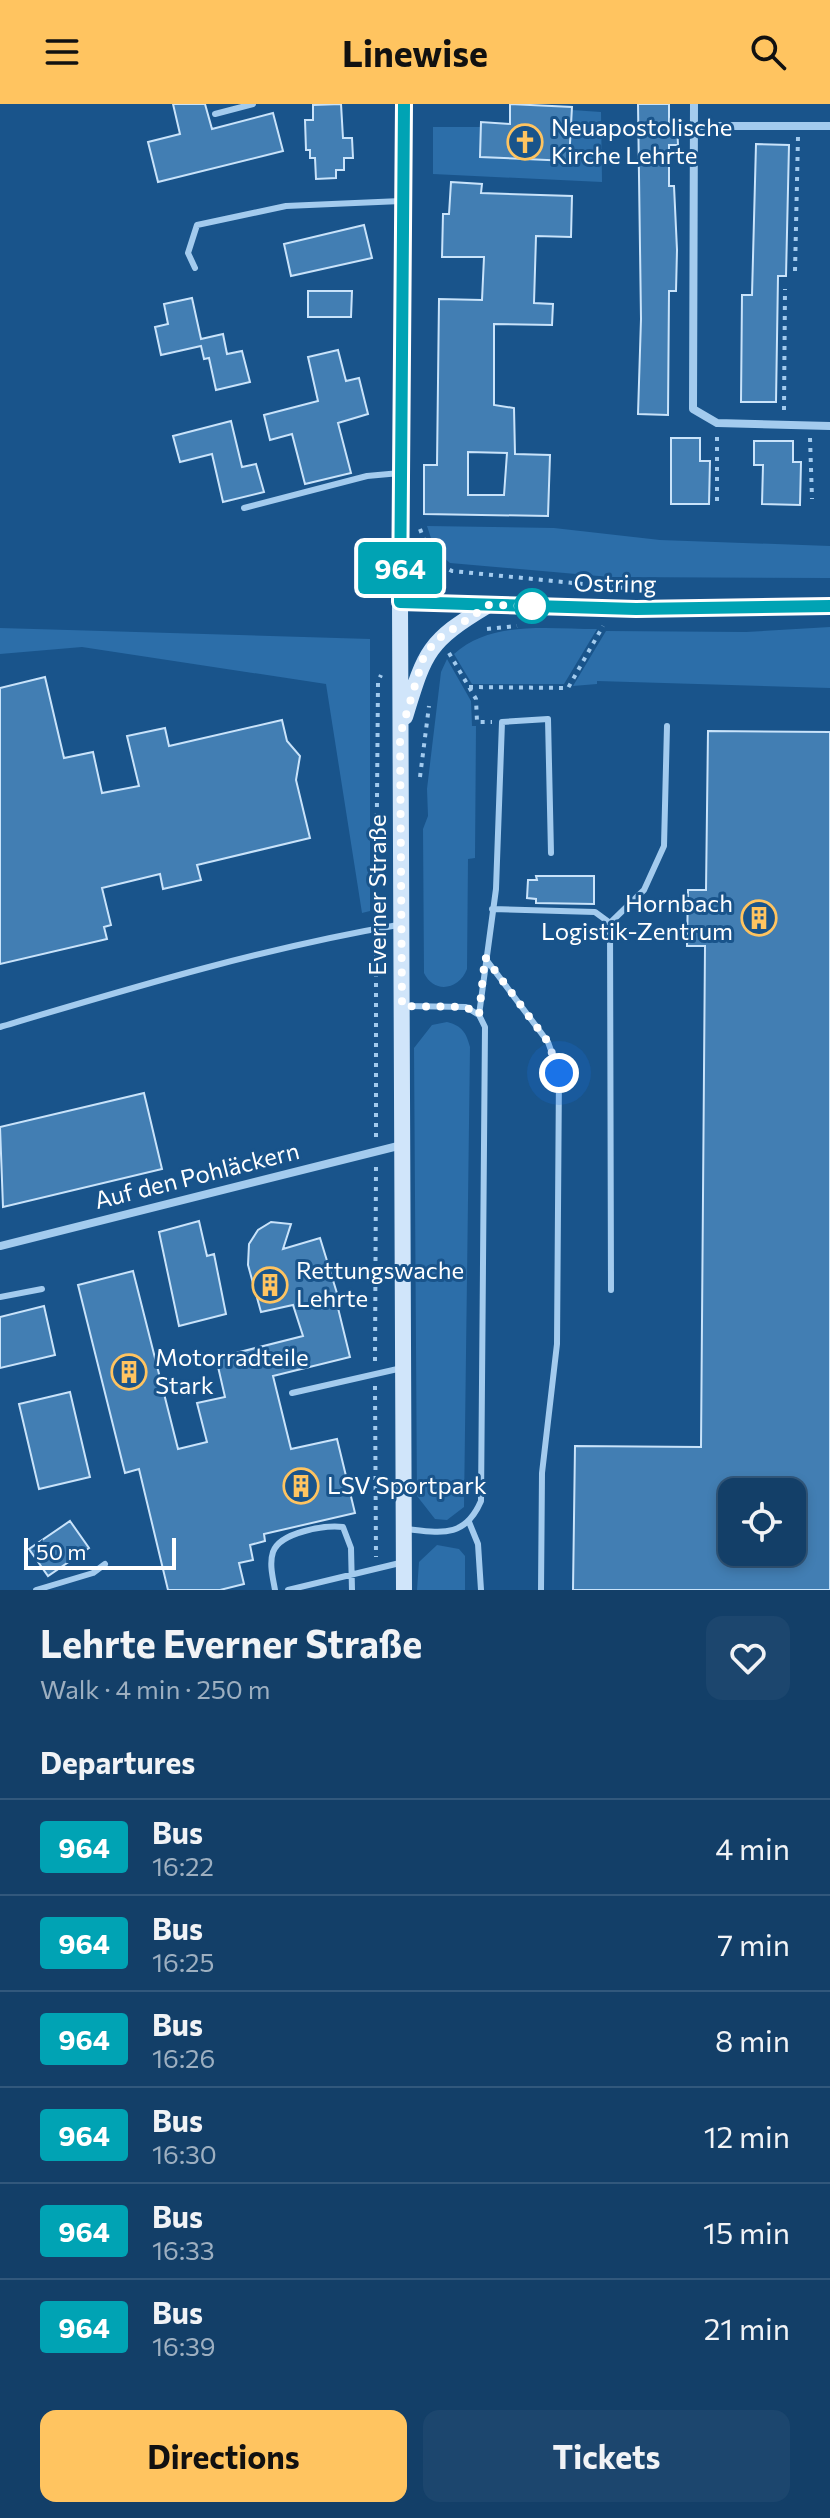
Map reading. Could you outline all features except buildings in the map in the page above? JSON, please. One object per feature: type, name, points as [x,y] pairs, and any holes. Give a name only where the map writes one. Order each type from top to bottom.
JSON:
[{"type":"street","name":"Everner Straße","points":[[404,104],[400,473],[404,1590]]},
{"type":"street","points":[[694,104],[693,409],[717,423],[830,426]]},
{"type":"street","points":[[693,126],[830,126]]},
{"type":"street","name":"Ostring","points":[[400,602],[691,609],[830,606]]},
{"type":"street","points":[[400,735],[423,659],[435,641],[489,605]]},
{"type":"street","name":"Auf den Pohläckern","points":[[0,1246],[403,1145]]},
{"type":"lane","points":[[215,114],[253,104]]},
{"type":"lane","points":[[195,268],[188,253],[197,225],[286,206],[405,201]]},
{"type":"lane","points":[[244,508],[367,476],[400,473]]},
{"type":"lane","points":[[479,1015],[498,859],[502,722],[548,719],[551,853]]},
{"type":"lane","points":[[611,1290],[610,923],[644,890],[664,846],[667,726]]},
{"type":"lane","points":[[492,909],[595,912],[610,923]]},
{"type":"lane","points":[[0,1027],[333,936],[401,925]]},
{"type":"lane","points":[[485,957],[548,1042],[559,1073],[557,1344],[542,1473],[541,1590]]},
{"type":"lane","points":[[402,1006],[466,1007],[479,1015],[485,1027],[481,1501],[464,1528],[447,1534],[404,1529]]},
{"type":"lane","points":[[0,1297],[42,1289]]},
{"type":"lane","points":[[292,1393],[403,1368]]},
{"type":"lane","points":[[469,1522],[478,1544],[481,1590]]},
{"type":"lane","points":[[275,1590],[271,1563],[274,1549],[284,1539],[333,1526],[343,1527],[349,1536],[352,1590]]},
{"type":"lane","points":[[288,1590],[404,1562]]},
{"type":"lane","points":[[36,1590],[93,1573],[105,1564]]},
{"type":"path","points":[[795,271],[798,126]]},
{"type":"path","points":[[784,425],[785,289]]},
{"type":"path","points":[[717,423],[717,502]]},
{"type":"path","points":[[810,425],[812,499]]},
{"type":"path","points":[[432,560],[452,571],[644,590]]},
{"type":"path","points":[[469,687],[568,688],[604,625]]},
{"type":"path","points":[[442,659],[448,651],[476,699],[477,722],[502,722]]},
{"type":"path","points":[[376,1569],[378,682],[382,672],[400,657]]},
{"type":"path","points":[[420,778],[430,699]]},
{"type":"shaded area","points":[[572,110],[601,112],[602,182],[433,174],[433,127],[481,127],[480,157],[569,161]]},
{"type":"shaded area","points":[[427,526],[554,528],[660,540],[830,546],[830,578],[610,577],[450,563],[435,550]]},
{"type":"shaded area","points":[[830,627],[830,688],[597,681],[597,684],[573,686],[606,631],[746,632]]},
{"type":"shaded area","points":[[0,628],[370,639],[370,911],[362,913],[326,684],[82,647],[0,654]]},
{"type":"shaded area","points":[[597,629],[564,684],[472,684],[454,654],[469,643],[503,631]]},
{"type":"shaded area","points":[[447,659],[471,701],[472,726],[476,726],[475,858],[468,859],[467,969],[458,981],[446,987],[434,984],[424,973],[423,829],[428,816],[427,789],[441,672]]},
{"type":"shaded area","points":[[447,1022],[463,1030],[470,1047],[464,1507],[447,1520],[435,1519],[417,1496],[414,1048],[432,1025]]},
{"type":"shaded area","points":[[437,1545],[459,1549],[465,1556],[465,1590],[417,1590],[419,1562]]},
{"type":"bus line","name":"964","points":[[404,104],[400,602],[636,609],[830,606]]},
{"type":"place","name":"Neuapostolische Kirche Lehrte","points":[[525,142]]},
{"type":"place","name":"Hornbach Logistik-Zentrum","points":[[759,918]]},
{"type":"place","name":"Rettungswache Lehrte","points":[[270,1285]]},
{"type":"place","name":"Motorradteile Stark","points":[[129,1372]]},
{"type":"place","name":"LSV Sportpark","points":[[301,1486]]},
{"type":"route","points":[[532,606],[489,605],[435,641],[423,659],[400,735],[402,1006],[466,1007],[479,1015],[485,957],[548,1042],[557,1060],[559,1073]]}]
